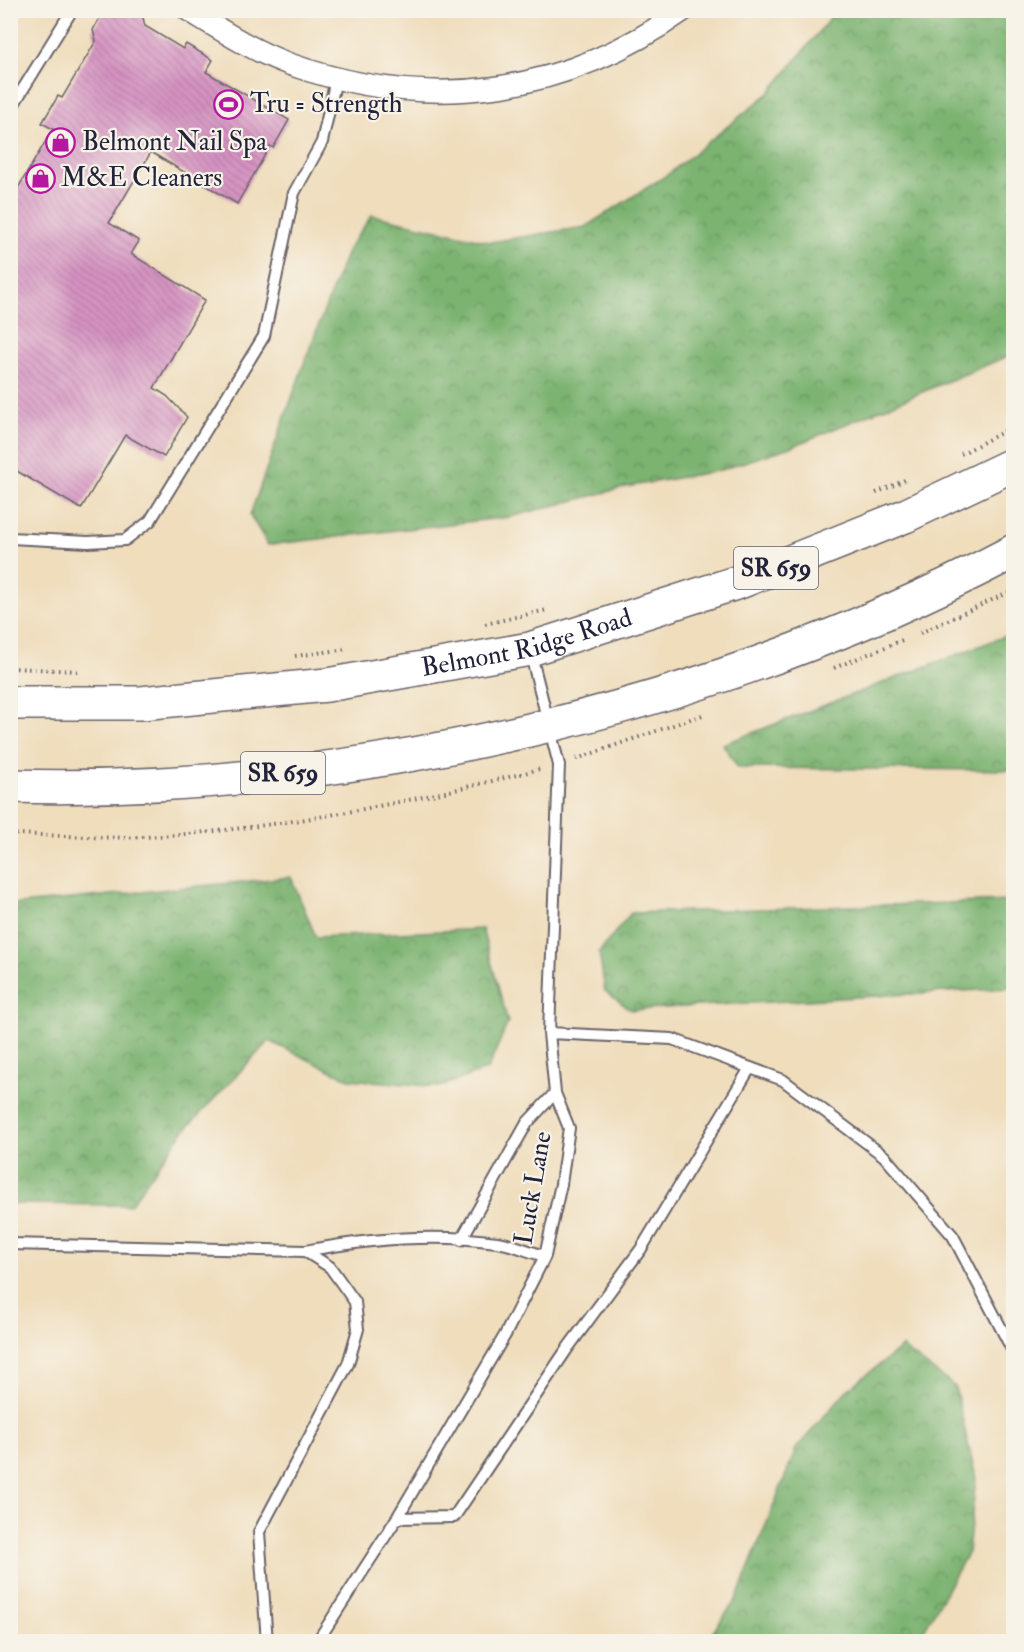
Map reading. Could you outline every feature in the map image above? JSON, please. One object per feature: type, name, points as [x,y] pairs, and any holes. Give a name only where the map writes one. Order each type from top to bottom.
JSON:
[{"type":"main road","name":"Belmont Ridge Road","points":[[10,703],[141,703],[316,686],[530,650],[742,582],[905,516],[1014,464]]},
{"type":"main road","name":"SR 659","points":[[10,786],[129,784],[301,771],[376,760],[551,726],[716,678],[869,619],[1014,551]]},
{"type":"street","points":[[188,10],[244,44],[287,63],[336,79],[382,89],[433,92],[481,90],[537,80],[578,68],[654,32],[684,10]]},
{"type":"lane","points":[[10,110],[72,10]]},
{"type":"lane","points":[[10,538],[88,542],[125,540],[150,521],[264,336],[294,194],[322,142],[336,79]]},
{"type":"lane","name":"Luck Lane","points":[[317,1641],[397,1518],[505,1335],[545,1256],[561,1184],[568,1128],[555,1093],[549,1033],[559,765],[530,650]]},
{"type":"lane","points":[[549,1033],[672,1040],[783,1080],[884,1156],[953,1236],[1014,1353]]},
{"type":"lane","points":[[397,1518],[454,1517],[567,1349],[641,1249],[750,1068]]},
{"type":"lane","points":[[461,1240],[527,1123],[555,1093]]},
{"type":"lane","points":[[10,1244],[305,1251],[349,1242],[433,1238],[498,1242],[545,1256]]},
{"type":"lane","points":[[267,1641],[259,1532],[348,1364],[358,1329],[355,1302],[330,1267],[305,1251]]},
{"type":"path","points":[[953,458],[1014,426]]},
{"type":"path","points":[[868,496],[912,477]]},
{"type":"path","points":[[480,625],[555,608]]},
{"type":"path","points":[[292,656],[349,648]]},
{"type":"path","points":[[10,668],[80,671]]},
{"type":"green space","points":[[836,11],[1013,11],[1013,354],[791,447],[717,471],[626,487],[510,517],[268,545],[250,515],[348,249],[372,215],[490,242],[585,227],[667,175],[769,93]]},
{"type":"green space","points":[[1013,633],[1013,770],[738,768],[723,744]]},
{"type":"green space","points":[[291,877],[316,937],[482,929],[508,1022],[488,1069],[439,1087],[349,1079],[269,1041],[182,1133],[130,1205],[11,1204],[11,905]]},
{"type":"green space","points":[[1013,901],[1013,988],[631,1010],[605,991],[599,952],[631,913]]},
{"type":"green space","points":[[902,1347],[955,1387],[976,1478],[968,1552],[918,1641],[706,1641],[736,1600],[796,1449],[846,1391]]},
{"type":"building","points":[[104,10],[136,10],[142,14],[145,26],[183,49],[186,44],[213,60],[206,72],[289,120],[273,148],[270,146],[237,204],[151,152],[109,223],[139,241],[131,254],[205,300],[154,388],[167,396],[187,417],[164,457],[125,435],[81,509],[10,467],[10,184],[18,188],[53,129],[42,123],[58,96],[62,98],[96,41],[93,30]]},
{"type":"place","name":"Tru = Strength","points":[[229,104]]},
{"type":"place","name":"Belmont Nail Spa","points":[[61,142]]},
{"type":"place","name":"M&E Cleaners","points":[[40,178]]}]
